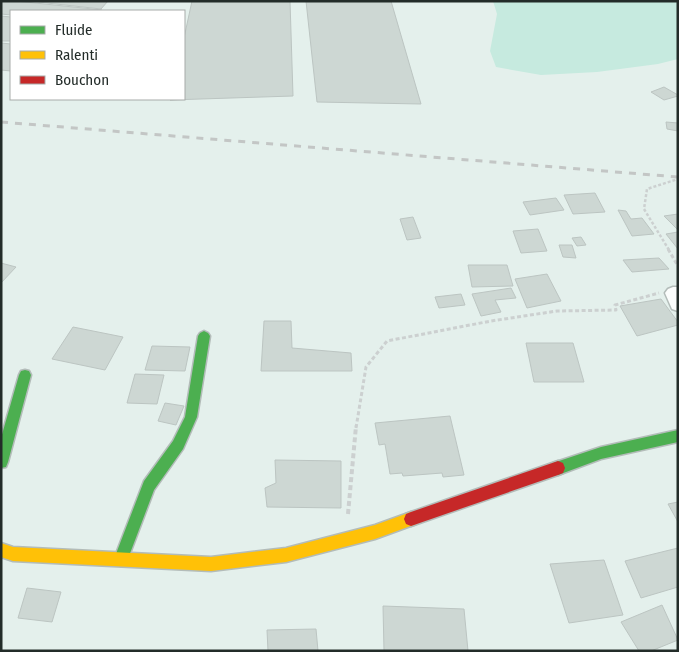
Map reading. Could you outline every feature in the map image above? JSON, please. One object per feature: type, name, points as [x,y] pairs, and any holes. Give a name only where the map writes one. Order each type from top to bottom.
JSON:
[{"type":"street","points":[[121,559],[149,486],[178,445],[191,417],[204,336]]},
{"type":"street","points":[[1,462],[26,375]]},
{"type":"street","points":[[1,550],[13,554],[211,564],[286,555],[374,532],[601,453],[678,436]]},
{"type":"path","points":[[678,179],[647,189],[644,209],[678,266]]},
{"type":"path","points":[[346,540],[357,415],[366,367],[387,340],[491,320],[557,311],[616,310],[615,305],[657,293],[676,297]]},
{"type":"green space","points":[[493,1],[678,1],[678,59],[658,64],[597,72],[541,75],[496,67],[490,51],[497,14]]},
{"type":"building","points":[[1,1],[102,10],[10,10],[10,15],[1,14]]},
{"type":"building","points":[[29,1],[108,1],[101,9]]},
{"type":"building","points":[[192,1],[290,1],[293,96],[185,100],[185,33]]},
{"type":"building","points":[[306,1],[391,1],[421,104],[317,102]]},
{"type":"building","points":[[1,16],[10,17],[10,41],[1,41]]},
{"type":"building","points":[[1,43],[10,44],[10,71],[1,70]]},
{"type":"building","points":[[664,87],[678,96],[664,100],[651,92]]},
{"type":"building","points":[[666,122],[678,123],[678,131],[667,129]]},
{"type":"building","points":[[595,193],[605,212],[573,214],[564,195]]},
{"type":"building","points":[[556,198],[564,210],[530,215],[523,202]]},
{"type":"building","points":[[618,210],[626,211],[631,219],[642,218],[654,234],[632,236]]},
{"type":"building","points":[[678,214],[678,230],[664,216]]},
{"type":"building","points":[[413,217],[421,238],[407,240],[400,219]]},
{"type":"building","points":[[538,229],[547,251],[521,253],[513,231]]},
{"type":"building","points":[[678,232],[678,249],[666,234]]},
{"type":"building","points":[[581,237],[586,245],[577,246],[572,238]]},
{"type":"building","points":[[559,245],[572,245],[576,258],[563,257]]},
{"type":"building","points":[[659,258],[669,269],[632,272],[623,260]]},
{"type":"building","points":[[1,263],[16,267],[1,283]]},
{"type":"building","points":[[468,265],[507,265],[513,286],[472,287]]},
{"type":"building","points":[[547,274],[561,301],[527,308],[515,279]]},
{"type":"building","points":[[511,288],[516,298],[495,300],[501,312],[481,316],[472,294]]},
{"type":"building","points":[[461,294],[465,305],[439,308],[435,297]]},
{"type":"building","points":[[661,299],[678,322],[678,325],[637,336],[620,306]]},
{"type":"building","points":[[264,321],[291,321],[292,348],[351,353],[352,371],[261,371]]},
{"type":"building","points":[[73,327],[123,337],[105,370],[52,359]]},
{"type":"building","points":[[526,343],[573,343],[584,382],[534,382]]},
{"type":"building","points":[[152,346],[190,347],[185,371],[145,370]]},
{"type":"building","points":[[135,374],[164,375],[157,404],[127,403]]},
{"type":"building","points":[[165,403],[184,406],[176,425],[158,421]]},
{"type":"building","points":[[450,416],[464,475],[443,477],[442,473],[403,476],[402,473],[390,474],[385,444],[379,445],[375,423]]},
{"type":"building","points":[[275,460],[341,461],[341,508],[267,507],[265,488],[276,483]]},
{"type":"building","points":[[678,502],[678,522],[668,504]]},
{"type":"building","points":[[678,548],[678,587],[641,598],[625,561]]},
{"type":"building","points":[[604,560],[623,615],[569,623],[550,564]]},
{"type":"building","points":[[27,588],[61,592],[52,622],[18,618]]},
{"type":"building","points":[[662,605],[678,640],[651,651],[639,651],[621,622]]},
{"type":"building","points":[[383,606],[464,609],[468,651],[384,651]]},
{"type":"building","points":[[316,629],[318,651],[268,651],[267,630]]},
{"type":"railway","points":[[1,122],[678,177]]},
{"type":"traffic: fast","points":[[121,559],[149,486],[178,445],[191,417],[204,336]]},
{"type":"traffic: fast","points":[[1,462],[25,375]]},
{"type":"traffic: fast","points":[[558,468],[601,453],[678,436]]},
{"type":"traffic: slow","points":[[1,550],[13,554],[211,564],[286,555],[375,532],[411,519]]},
{"type":"traffic: jam","points":[[411,519],[558,468]]}]
